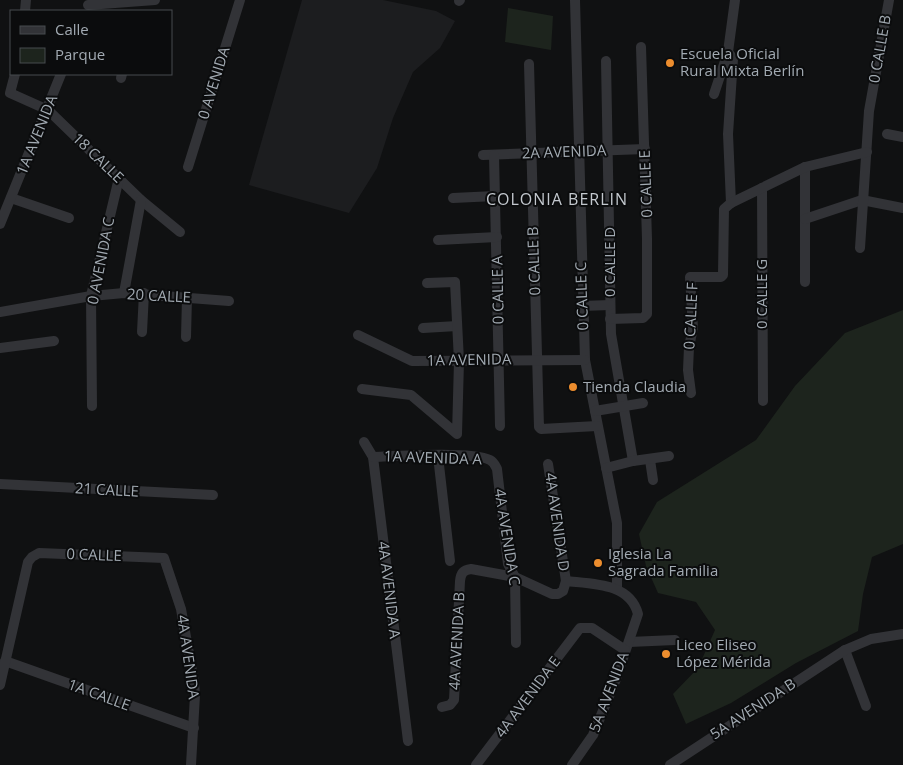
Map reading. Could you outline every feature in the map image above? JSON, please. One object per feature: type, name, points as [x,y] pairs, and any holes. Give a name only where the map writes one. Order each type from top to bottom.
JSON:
[{"type":"street","name":"0 AVENIDA","points":[[188,166],[240,0]]},
{"type":"street","name":"0 CALLE C","points":[[575,0],[585,360],[617,523],[617,589]]},
{"type":"street","name":"0 CALLE F","points":[[714,94],[728,52],[735,0]]},
{"type":"street","name":"0 CALLE B","points":[[860,248],[869,111],[889,0]]},
{"type":"street","points":[[87,5],[147,4]]},
{"type":"street","name":"0 CALLE E","points":[[610,319],[643,318],[647,314],[645,149],[641,47]]},
{"type":"street","name":"0 CALLE F","points":[[691,393],[688,370],[693,328],[690,278],[721,277],[723,274],[728,206],[728,134],[733,59],[728,52]]},
{"type":"street","name":"0 CALLE D","points":[[606,62],[612,352],[632,461]]},
{"type":"street","name":"0 CALLE B","points":[[529,64],[539,428],[597,426]]},
{"type":"street","name":"18 CALLE","points":[[15,75],[10,93],[48,110],[141,200],[180,232]]},
{"type":"street","name":"1A AVENIDA","points":[[0,224],[61,75]]},
{"type":"street","points":[[888,134],[903,137]]},
{"type":"street","name":"2A AVENIDA","points":[[483,155],[645,149]]},
{"type":"street","points":[[728,206],[805,167],[867,152]]},
{"type":"street","name":"0 CALLE A","points":[[494,155],[500,426]]},
{"type":"street","points":[[805,167],[805,282]]},
{"type":"street","name":"0 AVENIDA C","points":[[92,406],[91,296],[119,178]]},
{"type":"street","name":"0 CALLE G","points":[[762,188],[763,401]]},
{"type":"street","points":[[453,198],[495,196]]},
{"type":"street","points":[[11,198],[69,218]]},
{"type":"street","points":[[124,293],[141,200]]},
{"type":"street","points":[[805,218],[862,200],[903,208]]},
{"type":"street","points":[[438,240],[497,237]]},
{"type":"street","points":[[362,390],[411,395],[457,434],[459,361],[455,282],[427,283]]},
{"type":"street","name":"20 CALLE","points":[[0,312],[91,296],[124,293],[144,293],[229,301]]},
{"type":"street","points":[[142,332],[144,293]]},
{"type":"street","points":[[186,337],[188,297]]},
{"type":"street","points":[[582,306],[610,305]]},
{"type":"street","points":[[422,328],[457,326]]},
{"type":"street","name":"1A AVENIDA","points":[[358,336],[412,361],[585,360]]},
{"type":"street","points":[[0,348],[54,341]]},
{"type":"street","points":[[595,411],[643,403]]},
{"type":"street","name":"4A AVENIDA A","points":[[364,442],[373,457],[408,741]]},
{"type":"street","points":[[438,456],[450,561]]},
{"type":"street","name":"1A AVENIDA A","points":[[373,457],[438,456],[484,458],[492,462]]},
{"type":"street","points":[[606,468],[632,461],[669,456]]},
{"type":"street","points":[[650,460],[653,480]]},
{"type":"street","name":"4A AVENIDA C","points":[[492,462],[497,469],[508,564],[515,577],[516,643]]},
{"type":"street","name":"4A AVENIDA D","points":[[548,464],[566,581]]},
{"type":"street","name":"21 CALLE","points":[[0,484],[214,496]]},
{"type":"street","name":"0 CALLE","points":[[5,661],[28,562],[32,557],[39,553],[158,557]]},
{"type":"street","name":"4A AVENIDA","points":[[158,557],[164,558],[167,563],[181,609],[196,695],[191,765]]},
{"type":"street","name":"4A AVENIDA B","points":[[442,707],[450,705],[454,700],[460,581],[465,570],[471,569],[515,577]]},
{"type":"street","points":[[515,577],[552,594],[563,591],[566,581],[617,589]]},
{"type":"street","name":"5A AVENIDA","points":[[572,765],[593,735],[608,700],[638,614],[636,606],[629,597],[617,589]]},
{"type":"street","name":"4A AVENIDA E","points":[[476,765],[580,628],[592,628],[627,646]]},
{"type":"street","points":[[866,706],[841,652],[872,639],[903,634]]},
{"type":"street","points":[[627,646],[675,640]]},
{"type":"street","name":"5A AVENIDA B","points":[[670,765],[682,761],[841,652]]},
{"type":"street","points":[[0,685],[5,661]]},
{"type":"street","name":"1A CALLE","points":[[5,661],[194,728]]},
{"type":"shaded area","points":[[302,0],[383,0],[436,11],[455,21],[440,48],[413,72],[393,118],[377,168],[349,213],[249,185]]},
{"type":"green space","points":[[508,8],[553,16],[551,50],[505,42]]},
{"type":"green space","points":[[903,310],[903,544],[872,557],[863,594],[858,631],[796,663],[731,703],[686,724],[673,694],[698,668],[715,630],[696,602],[658,593],[646,566],[639,534],[657,502],[756,440],[795,386],[845,333]]},
{"type":"place","name":"Escuela Oficial Rural Mixta Berlín","points":[[670,63]]},
{"type":"place","name":"Tienda Claudia","points":[[573,387]]},
{"type":"place","name":"Iglesia La Sagrada Familia","points":[[598,563]]},
{"type":"place","name":"Liceo Eliseo López Mérida","points":[[666,654]]},
{"type":"district","name":"COLONIA BERLIN","points":[[557,199]]}]
